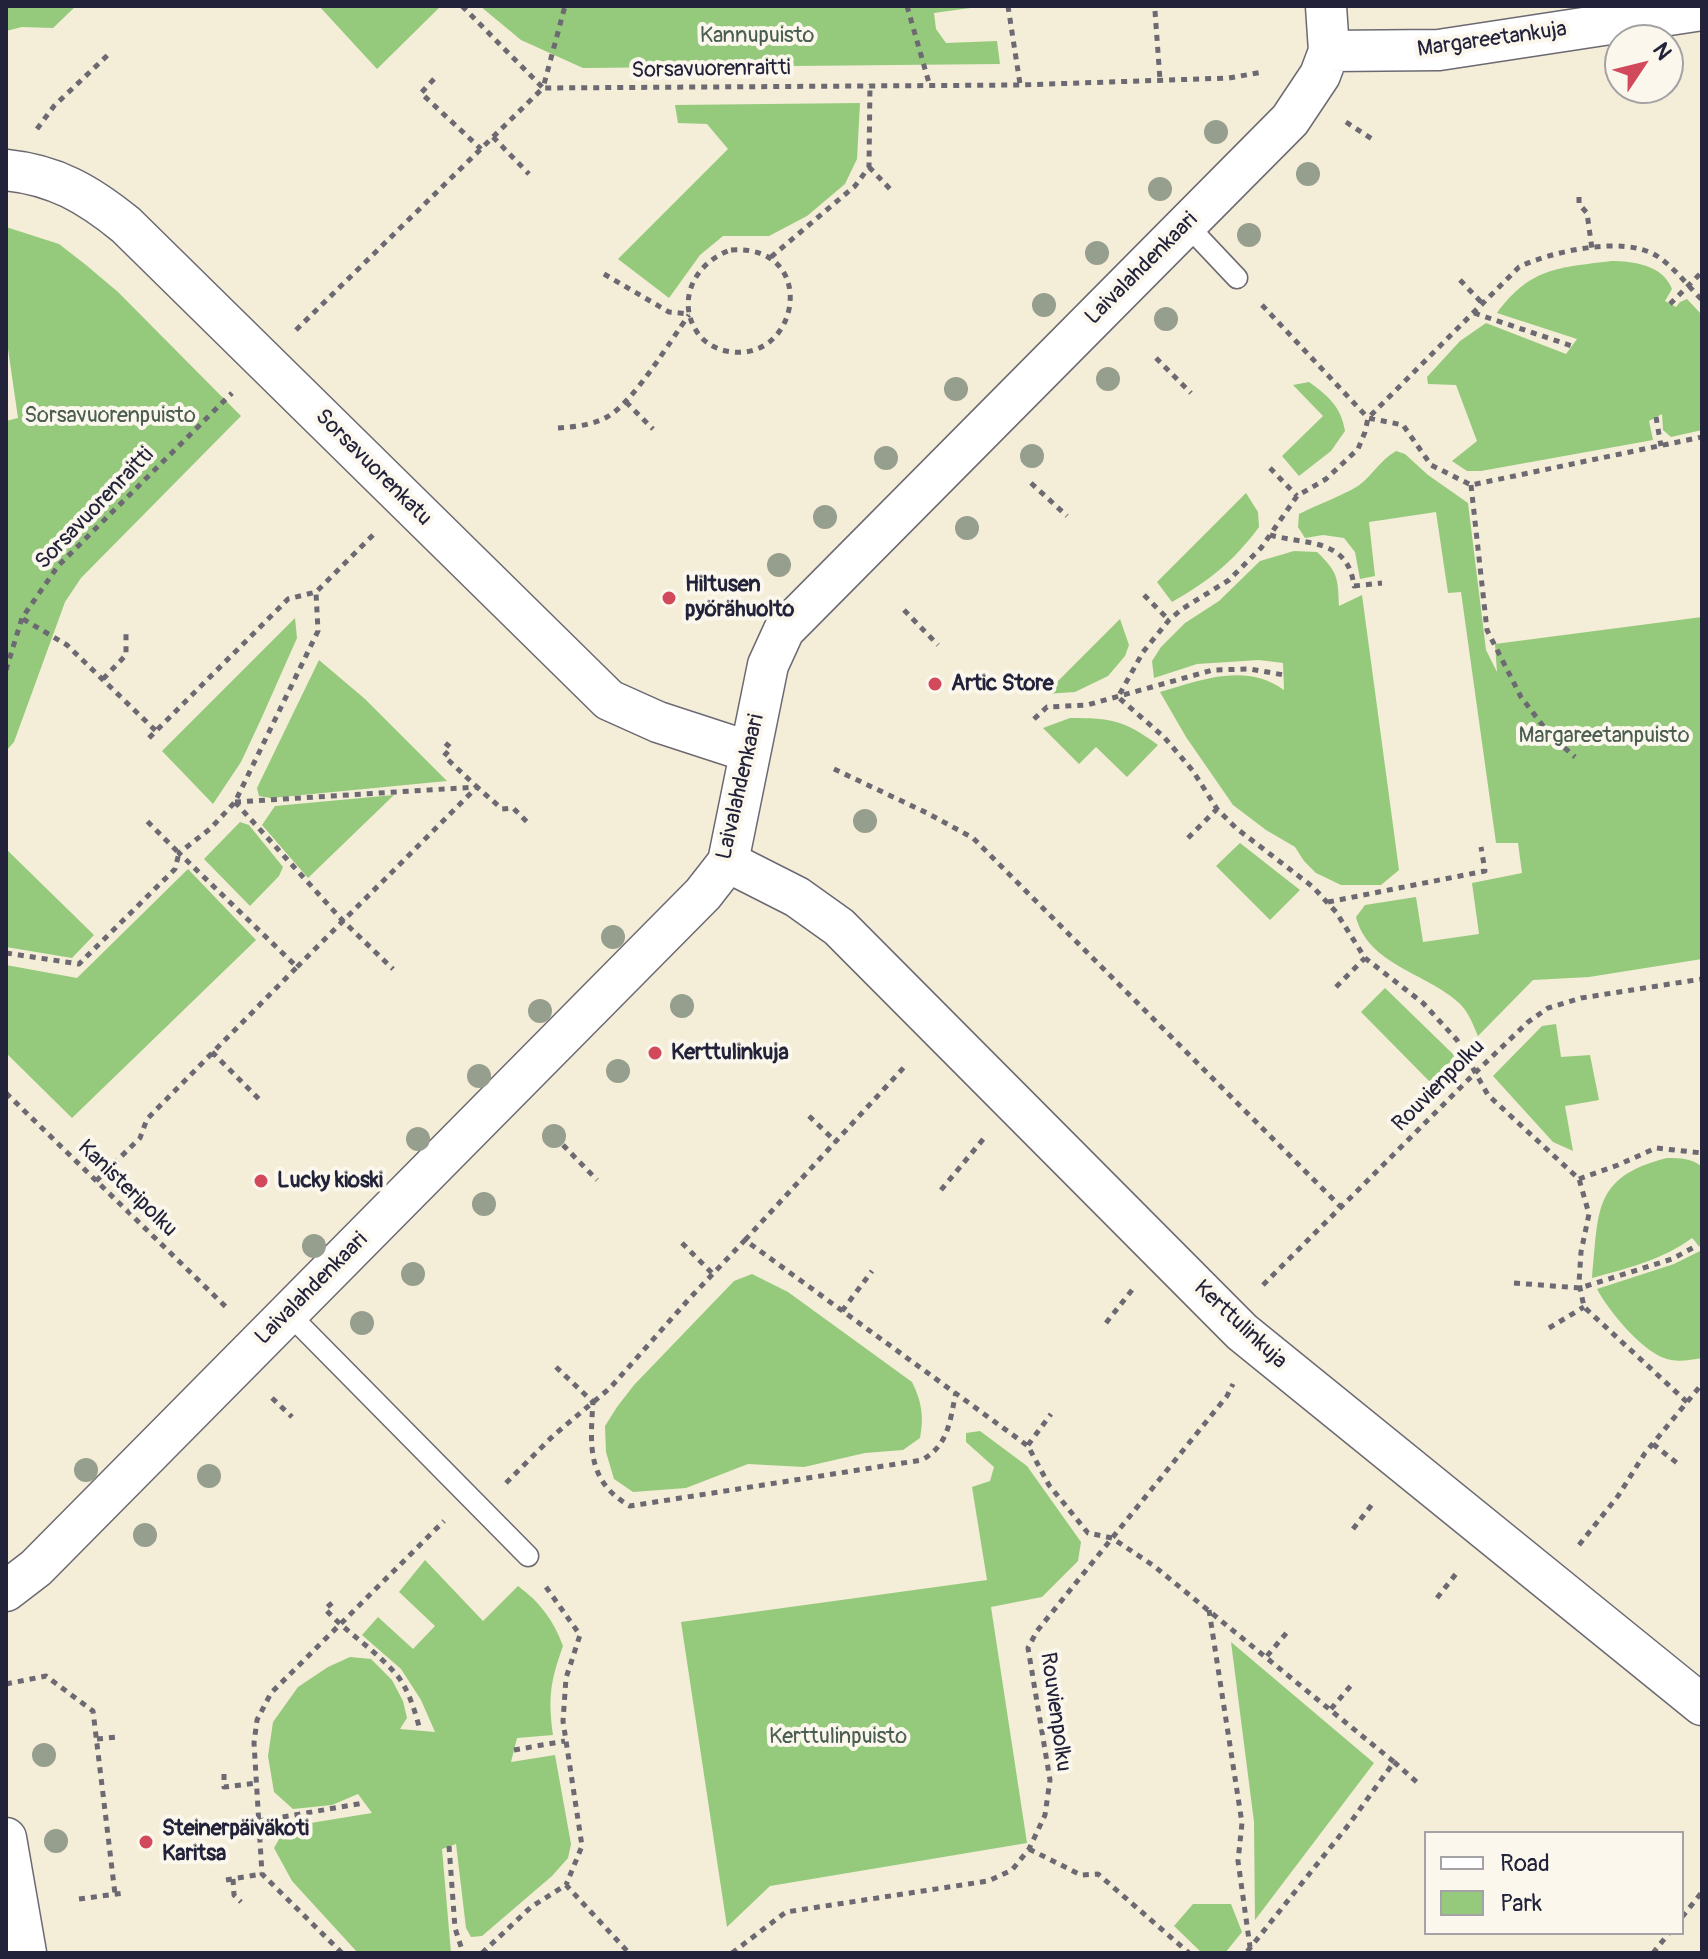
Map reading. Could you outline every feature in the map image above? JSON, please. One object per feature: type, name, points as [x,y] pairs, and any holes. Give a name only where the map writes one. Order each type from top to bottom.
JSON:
[{"type":"street","name":"Laivalahdenkaari","points":[[6,1591],[36,1568],[703,894],[728,862],[768,665],[784,630],[1290,120],[1320,75],[1329,51],[1326,6]]},
{"type":"street","name":"Margareetankuja","points":[[1329,51],[1439,50],[1702,10]]},
{"type":"street","name":"Sorsavuorenkatu","points":[[6,170],[54,179],[99,203],[126,225],[609,700],[658,722],[750,752]]},
{"type":"street","name":"Kerttulinkuja","points":[[728,862],[797,897],[839,927],[1242,1332],[1702,1705]]},
{"type":"street","points":[[6,1838],[26,1953]]},
{"type":"lane","points":[[1186,224],[1237,278]]},
{"type":"lane","points":[[288,1313],[528,1556]]},
{"type":"path","points":[[462,6],[543,88]]},
{"type":"path","points":[[293,333],[543,88],[565,6]]},
{"type":"path","points":[[907,6],[929,83]]},
{"type":"path","points":[[1008,6],[1020,85]]},
{"type":"path","points":[[1155,11],[1160,80]]},
{"type":"path","points":[[34,136],[54,106],[111,52]]},
{"type":"path","name":"Sorsavuorenraitti","points":[[543,88],[929,83],[1020,85],[1229,78]]},
{"type":"path","points":[[434,79],[421,93],[481,149]]},
{"type":"path","points":[[771,257],[855,186],[869,167],[870,84]]},
{"type":"path","points":[[493,137],[529,174]]},
{"type":"path","points":[[869,167],[891,190]]},
{"type":"path","points":[[1579,197],[1579,204],[1587,213],[1592,249]]},
{"type":"path","points":[[1118,697],[1143,652],[1169,620],[1229,580],[1261,548],[1297,496],[1326,479],[1358,449],[1368,418],[1519,267],[1541,257],[1592,249],[1637,247],[1658,257],[1702,300]]},
{"type":"path","points":[[731,250],[762,252],[771,257],[786,277],[791,298],[787,318],[776,336],[759,348],[738,353],[718,349],[705,341],[690,314],[692,284],[702,267],[731,250]]},
{"type":"path","points":[[1670,304],[1702,272]]},
{"type":"path","points":[[604,274],[669,312],[690,314]]},
{"type":"path","points":[[1237,278],[1368,418],[1403,425],[1431,465],[1471,485],[1702,437]]},
{"type":"path","points":[[1460,280],[1483,304]]},
{"type":"path","points":[[1474,313],[1572,346]]},
{"type":"path","points":[[558,428],[585,426],[608,417],[626,402],[690,314]]},
{"type":"path","points":[[1156,358],[1191,393]]},
{"type":"path","name":"Sorsavuorenraitti","points":[[6,670],[22,618],[58,566],[236,389]]},
{"type":"path","points":[[626,402],[653,429]]},
{"type":"path","points":[[1656,417],[1661,446]]},
{"type":"path","points":[[1270,468],[1297,496]]},
{"type":"path","points":[[1031,483],[1067,516]]},
{"type":"path","points":[[1471,485],[1487,630],[1521,697],[1550,735],[1575,757]]},
{"type":"path","points":[[149,738],[288,599],[316,592],[407,502]]},
{"type":"path","points":[[1270,535],[1298,543],[1321,544],[1340,553],[1352,571],[1354,586],[1382,583]]},
{"type":"path","points":[[6,953],[79,964],[175,869],[179,853],[211,828],[235,802],[318,631],[316,592]]},
{"type":"path","points":[[1144,595],[1169,620]]},
{"type":"path","points":[[904,610],[938,645]]},
{"type":"path","points":[[22,618],[67,645],[156,731]]},
{"type":"path","points":[[103,679],[126,655],[126,633]]},
{"type":"path","points":[[1034,719],[1047,707],[1087,705],[1213,670],[1250,669],[1284,675]]},
{"type":"path","points":[[1118,697],[1164,737],[1193,771],[1217,809],[1236,828],[1313,887],[1327,902],[1365,958],[1423,1003],[1457,1040],[1488,1095],[1579,1179],[1589,1214],[1581,1252],[1580,1288],[1584,1307],[1687,1402]]},
{"type":"path","points":[[443,741],[451,748],[444,756],[502,809],[513,808],[529,824]]},
{"type":"path","points":[[834,769],[973,838],[1341,1207]]},
{"type":"path","points":[[235,802],[477,787]]},
{"type":"path","points":[[96,1181],[140,1138],[147,1119],[477,787]]},
{"type":"path","points":[[235,802],[343,921],[393,969]]},
{"type":"path","points":[[1188,838],[1217,809]]},
{"type":"path","points":[[145,819],[297,967]]},
{"type":"path","points":[[1327,902],[1485,871],[1481,847]]},
{"type":"path","points":[[1336,987],[1365,958]]},
{"type":"path","name":"Rouvienpolku","points":[[1253,1295],[1528,1022],[1548,1008],[1581,998],[1702,979]]},
{"type":"path","points":[[342,1953],[262,1874],[254,1743],[257,1720],[271,1693],[448,1516],[491,1498],[554,1435],[610,1388],[940,1028]]},
{"type":"path","points":[[212,1052],[262,1102]]},
{"type":"path","name":"Kanisteripolku","points":[[6,1093],[226,1307]]},
{"type":"path","points":[[809,1116],[836,1142]]},
{"type":"path","points":[[563,1145],[597,1180]]},
{"type":"path","points":[[1579,1179],[1656,1148],[1702,1153]]},
{"type":"path","points":[[941,1190],[965,1162]]},
{"type":"path","points":[[745,1240],[1028,1446],[1049,1485],[1088,1533],[1112,1538],[1154,1566],[1419,1784]]},
{"type":"path","points":[[682,1243],[713,1274]]},
{"type":"path","points":[[1514,1283],[1580,1288],[1672,1259],[1698,1245]]},
{"type":"path","points":[[842,1311],[872,1271]]},
{"type":"path","points":[[1106,1323],[1129,1295]]},
{"type":"path","points":[[1549,1328],[1584,1307]]},
{"type":"path","points":[[556,1367],[593,1402],[591,1442],[595,1467],[604,1486],[630,1506],[922,1460],[935,1453],[945,1440],[956,1392]]},
{"type":"path","name":"Rouvienpolku","points":[[732,1953],[786,1912],[988,1881],[1012,1870],[1029,1849],[1045,1815],[1050,1780],[1028,1648],[1037,1631],[1227,1396],[1240,1371]]},
{"type":"path","points":[[1550,1581],[1702,1384]]},
{"type":"path","points":[[1028,1446],[1051,1414]]},
{"type":"path","points":[[1653,1444],[1677,1463]]},
{"type":"path","points":[[482,1953],[531,1907],[566,1885],[582,1846],[563,1721],[566,1678],[580,1635],[528,1556]]},
{"type":"path","points":[[332,1603],[325,1609],[339,1625],[396,1674],[413,1707],[420,1730]]},
{"type":"path","points":[[1209,1610],[1242,1823],[1238,1861],[1248,1951]]},
{"type":"path","points":[[1267,1656],[1288,1631]]},
{"type":"path","points":[[6,1684],[46,1676],[93,1711],[115,1894]]},
{"type":"path","points":[[1331,1709],[1353,1683]]},
{"type":"path","points":[[97,1739],[117,1737]]},
{"type":"path","points":[[514,1750],[565,1741]]},
{"type":"path","points":[[1248,1951],[1350,1823],[1394,1762]]},
{"type":"path","points":[[224,1774],[224,1787],[257,1783]]},
{"type":"path","points":[[259,1821],[364,1803]]},
{"type":"path","points":[[449,1846],[455,1928],[463,1953]]},
{"type":"path","points":[[1029,1849],[1081,1875],[1098,1874],[1189,1953]]},
{"type":"path","points":[[241,1902],[234,1895],[229,1879],[262,1874]]},
{"type":"path","points":[[566,1885],[629,1953]]},
{"type":"path","points":[[1684,1914],[1702,1892]]},
{"type":"path","points":[[79,1899],[124,1893]]},
{"type":"path","points":[[1653,1953],[1667,1935]]},
{"type":"green space","points":[[6,6],[76,6],[53,28],[22,27],[6,31]]},
{"type":"green space","points":[[319,6],[441,6],[377,69]]},
{"type":"green space","name":"Kannupuisto","points":[[480,6],[985,6],[934,13],[936,29],[946,43],[997,41],[1000,64],[583,68],[521,40]]},
{"type":"green space","points":[[860,103],[857,159],[845,184],[807,216],[769,236],[723,236],[700,255],[669,298],[618,259],[728,149],[707,124],[678,123],[675,105]]},
{"type":"green space","name":"Sorsavuorenpuisto","points":[[6,227],[59,244],[86,265],[118,292],[241,416],[81,578],[65,602],[14,742],[6,751],[6,421],[18,418],[6,335]]},
{"type":"green space","points":[[1611,261],[1646,266],[1662,274],[1672,289],[1665,301],[1676,307],[1687,299],[1702,315],[1702,430],[1671,437],[1663,430],[1662,414],[1649,421],[1653,440],[1481,471],[1467,471],[1452,461],[1477,441],[1456,385],[1428,384],[1427,377],[1460,341],[1486,323],[1566,354],[1577,339],[1497,313],[1522,286],[1547,272]]},
{"type":"green space","points":[[1309,382],[1333,402],[1345,431],[1331,451],[1299,476],[1282,456],[1323,416],[1293,385]]},
{"type":"green space","name":"Margareetanpuisto","points":[[1396,451],[1405,454],[1428,475],[1468,503],[1486,650],[1497,672],[1495,644],[1702,617],[1702,959],[1589,977],[1533,980],[1478,1036],[1459,1003],[1385,957],[1363,933],[1356,917],[1365,905],[1416,897],[1423,942],[1479,934],[1472,883],[1522,873],[1518,843],[1496,843],[1461,592],[1448,593],[1436,512],[1369,522],[1375,576],[1360,579],[1355,552],[1344,538],[1323,535],[1305,538],[1298,527],[1299,514],[1358,486]]},
{"type":"green space","points":[[1246,493],[1258,512],[1259,527],[1220,570],[1172,602],[1157,582]]},
{"type":"green space","points":[[1294,551],[1317,552],[1329,565],[1337,582],[1339,606],[1362,595],[1399,870],[1381,885],[1341,885],[1316,873],[1295,847],[1233,805],[1186,737],[1160,692],[1207,679],[1239,675],[1269,682],[1284,690],[1283,663],[1259,660],[1197,664],[1154,678],[1152,661],[1185,623],[1219,601],[1260,561]]},
{"type":"green space","points":[[295,618],[297,638],[241,762],[213,804],[162,751]]},
{"type":"green space","points":[[1120,619],[1129,645],[1125,656],[1108,676],[1075,692],[1045,694]]},
{"type":"green space","points":[[319,660],[365,699],[447,781],[271,798],[259,796],[257,788]]},
{"type":"green space","points":[[1070,718],[1117,722],[1158,745],[1127,777],[1096,747],[1079,764],[1043,728]]},
{"type":"green space","points":[[394,795],[308,878],[262,825],[275,806]]},
{"type":"green space","points":[[240,822],[249,825],[283,867],[279,876],[250,906],[204,859]]},
{"type":"green space","points":[[1240,843],[1300,890],[1270,920],[1216,866]]},
{"type":"green space","points":[[6,849],[94,935],[72,958],[6,947]]},
{"type":"green space","points":[[188,869],[256,940],[72,1118],[6,1053],[6,965],[77,978]]},
{"type":"green space","points":[[1385,988],[1456,1057],[1431,1083],[1361,1012]]},
{"type":"green space","points":[[1556,1024],[1561,1057],[1590,1055],[1599,1100],[1565,1106],[1573,1151],[1553,1142],[1493,1076],[1542,1026]]},
{"type":"green space","points":[[1667,1158],[1690,1160],[1702,1167],[1702,1249],[1692,1238],[1657,1258],[1592,1278],[1599,1216],[1612,1187],[1625,1175]]},
{"type":"green space","points":[[1702,1250],[1702,1358],[1669,1360],[1645,1347],[1617,1318],[1597,1289],[1674,1264]]},
{"type":"green space","points":[[752,1274],[788,1292],[912,1382],[921,1410],[920,1438],[903,1450],[865,1453],[804,1467],[748,1464],[686,1488],[633,1492],[614,1479],[606,1452],[605,1426],[634,1385],[734,1281]]},
{"type":"green space","name":"Kerttulinpuisto","points":[[980,1431],[1027,1466],[1081,1542],[1078,1561],[1042,1597],[991,1607],[1027,1843],[770,1886],[727,1927],[681,1622],[987,1580],[972,1487],[990,1481],[994,1467],[966,1442],[966,1433]]},
{"type":"green space","points":[[425,1560],[483,1621],[518,1586],[540,1605],[555,1628],[563,1646],[551,1690],[553,1735],[517,1738],[511,1762],[555,1755],[571,1844],[568,1858],[552,1876],[482,1936],[471,1937],[466,1928],[456,1844],[442,1849],[451,1953],[358,1953],[292,1881],[274,1848],[286,1827],[372,1813],[358,1794],[332,1805],[293,1809],[274,1792],[268,1756],[273,1722],[298,1687],[350,1657],[371,1659],[392,1680],[403,1701],[407,1718],[400,1729],[435,1732],[421,1700],[401,1669],[362,1635],[378,1617],[413,1649],[435,1626],[399,1592]]},
{"type":"green space","points":[[1231,1642],[1374,1763],[1255,1920],[1254,1822]]},
{"type":"green space","points":[[1193,1904],[1231,1904],[1242,1932],[1225,1953],[1202,1953],[1174,1926]]},
{"type":"place","name":"Hiltusen pyörähuolto","points":[[669,598]]},
{"type":"place","name":"Artic Store","points":[[935,684]]},
{"type":"place","name":"Kerttulinkuja","points":[[655,1053]]},
{"type":"place","name":"Lucky kioski","points":[[261,1181]]},
{"type":"place","name":"Steinerpäiväkoti Karitsa","points":[[146,1842]]}]
